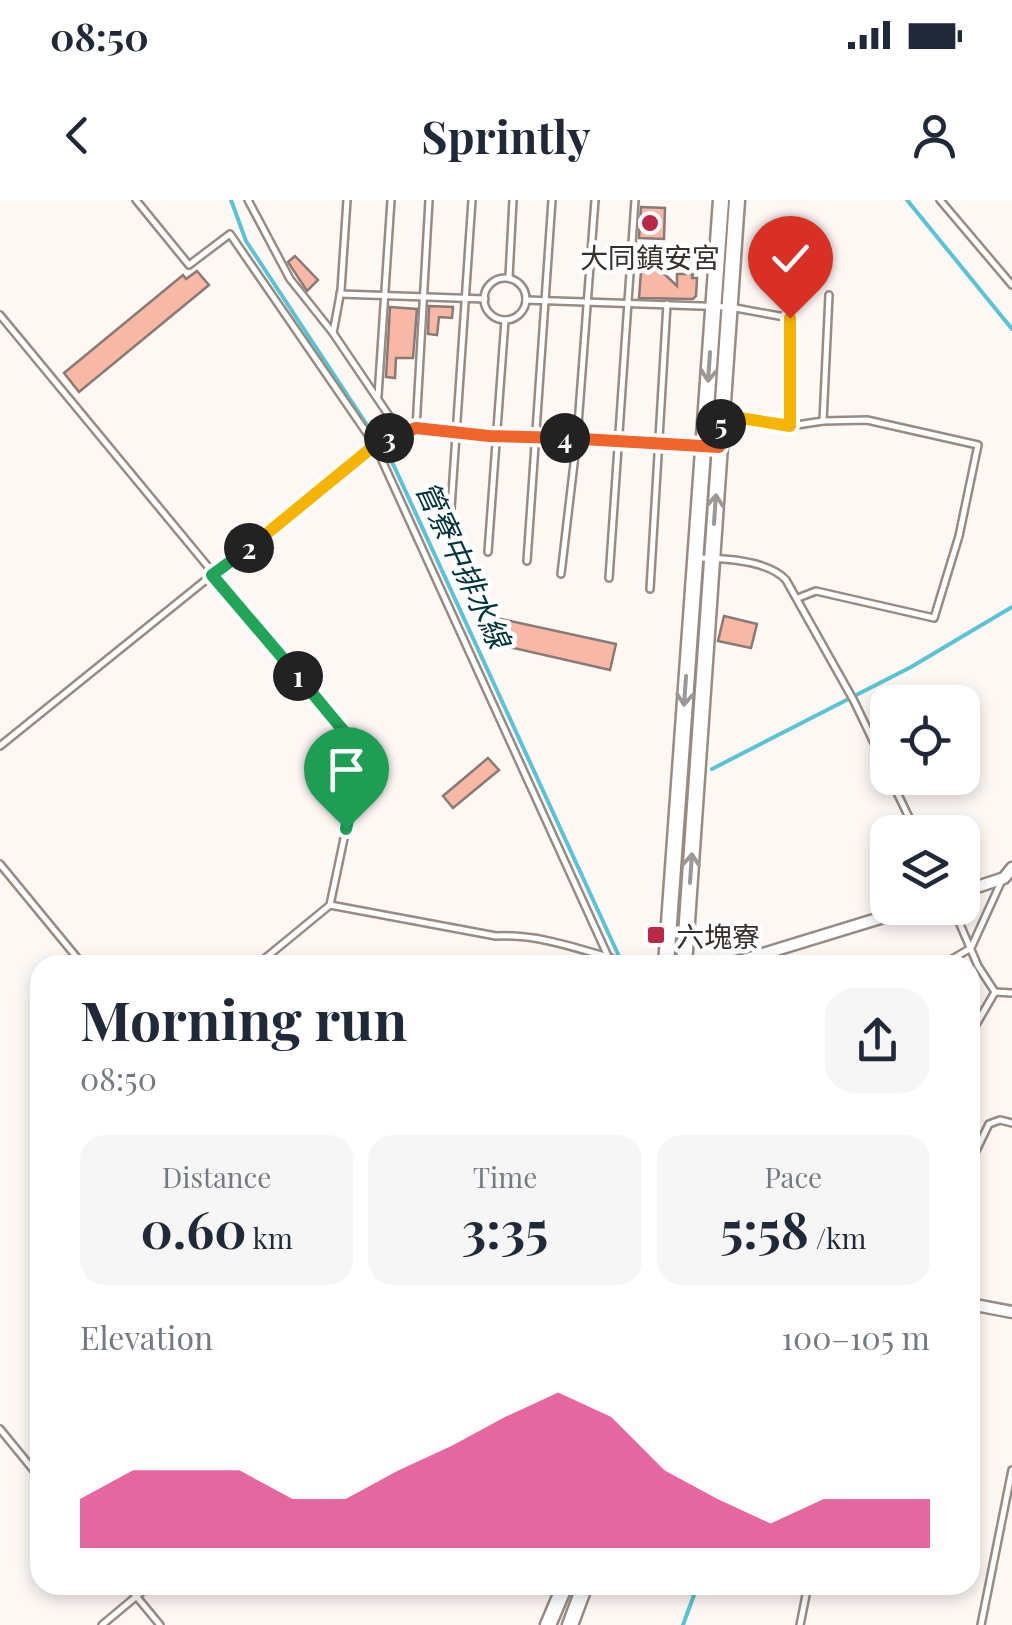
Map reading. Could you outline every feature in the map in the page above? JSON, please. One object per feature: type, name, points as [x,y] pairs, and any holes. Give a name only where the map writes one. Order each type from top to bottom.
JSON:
[{"type":"main road","points":[[685,955],[711,558],[711,447],[706,414],[721,200]]},
{"type":"main road","points":[[667,955],[695,558],[711,447],[722,415],[737,200]]},
{"type":"main road","points":[[548,1625],[562,1595]]},
{"type":"main road","points":[[570,1625],[582,1595]]},
{"type":"street","points":[[980,886],[1004,878],[1012,868]]},
{"type":"street","points":[[760,955],[870,921]]},
{"type":"street","points":[[980,1305],[1011,1308]]},
{"type":"lane","points":[[136,200],[189,265],[230,234],[375,445],[608,955]]},
{"type":"lane","points":[[248,200],[290,278],[378,396],[400,432]]},
{"type":"lane","points":[[333,333],[347,200]]},
{"type":"lane","points":[[378,396],[391,200]]},
{"type":"lane","points":[[416,428],[429,200]]},
{"type":"lane","points":[[450,523],[472,200]]},
{"type":"lane","points":[[509,278],[513,200]]},
{"type":"lane","points":[[527,562],[552,200]]},
{"type":"lane","points":[[561,574],[577,438],[595,200]]},
{"type":"lane","points":[[609,578],[635,200]]},
{"type":"lane","points":[[940,200],[1012,285]]},
{"type":"lane","points":[[509,278],[523,288],[523,310],[514,318],[495,318],[485,299],[492,283],[509,278]]},
{"type":"lane","points":[[340,294],[485,299]]},
{"type":"lane","points":[[823,421],[829,294]]},
{"type":"lane","points":[[526,300],[730,307],[790,318],[790,426]]},
{"type":"lane","points":[[650,590],[666,304]]},
{"type":"lane","points":[[0,314],[362,753],[330,905],[269,955]]},
{"type":"lane","points":[[488,552],[505,320]]},
{"type":"lane","points":[[706,414],[790,426],[868,420],[978,445],[959,536],[934,618],[816,591],[798,598]]},
{"type":"lane","points":[[0,746],[375,445],[400,432],[416,428],[711,447]]},
{"type":"lane","points":[[695,558],[778,571],[798,598],[870,735]]},
{"type":"lane","points":[[0,864],[74,955]]},
{"type":"lane","points":[[959,955],[971,948],[1004,878]]},
{"type":"lane","points":[[330,905],[496,936],[548,940],[591,955]]},
{"type":"lane","points":[[961,925],[974,955]]},
{"type":"lane","points":[[980,969],[995,992]]},
{"type":"lane","points":[[995,992],[1012,993]]},
{"type":"lane","points":[[980,1018],[995,992]]},
{"type":"lane","points":[[980,1142],[989,1124],[1000,1120],[1012,1123]]},
{"type":"lane","points":[[0,1429],[30,1466]]},
{"type":"lane","points":[[981,1625],[1012,1470]]},
{"type":"lane","points":[[800,1625],[806,1595]]},
{"type":"lane","points":[[102,1625],[136,1596],[160,1625]]},
{"type":"building","name":"大同鎮安宮","points":[[641,207],[665,208],[664,239],[639,238]]},
{"type":"building","points":[[295,256],[318,280],[307,291],[288,262]]},
{"type":"building","points":[[656,266],[677,286],[677,274],[693,274],[692,278],[697,278],[696,296],[639,298],[641,271]]},
{"type":"building","points":[[197,271],[209,285],[79,392],[64,373],[183,275],[186,279]]},
{"type":"building","points":[[429,306],[453,307],[452,318],[439,317],[437,335],[428,334]]},
{"type":"building","points":[[390,307],[417,309],[413,358],[396,358],[395,378],[386,377]]},
{"type":"building","points":[[724,616],[757,624],[751,648],[718,641]]},
{"type":"building","points":[[501,619],[616,644],[610,670],[496,644]]},
{"type":"building","points":[[488,758],[499,770],[453,808],[443,796]]},
{"type":"waterway","name":"管寮中排水線","points":[[231,200],[246,241],[394,466],[618,955]]},
{"type":"waterway","points":[[907,200],[1012,329]]},
{"type":"waterway","points":[[712,769],[911,667],[1012,607]]},
{"type":"waterway","points":[[683,1625],[694,1595]]},
{"type":"place","name":"大同鎮安宮","points":[[650,223]]},
{"type":"place","name":"六塊寮","points":[[656,935]]},
{"type":"route","points":[[346,829],[362,753],[212,575],[375,445],[400,432],[416,428],[489,436],[719,447],[722,415],[790,426],[790,318]]}]
